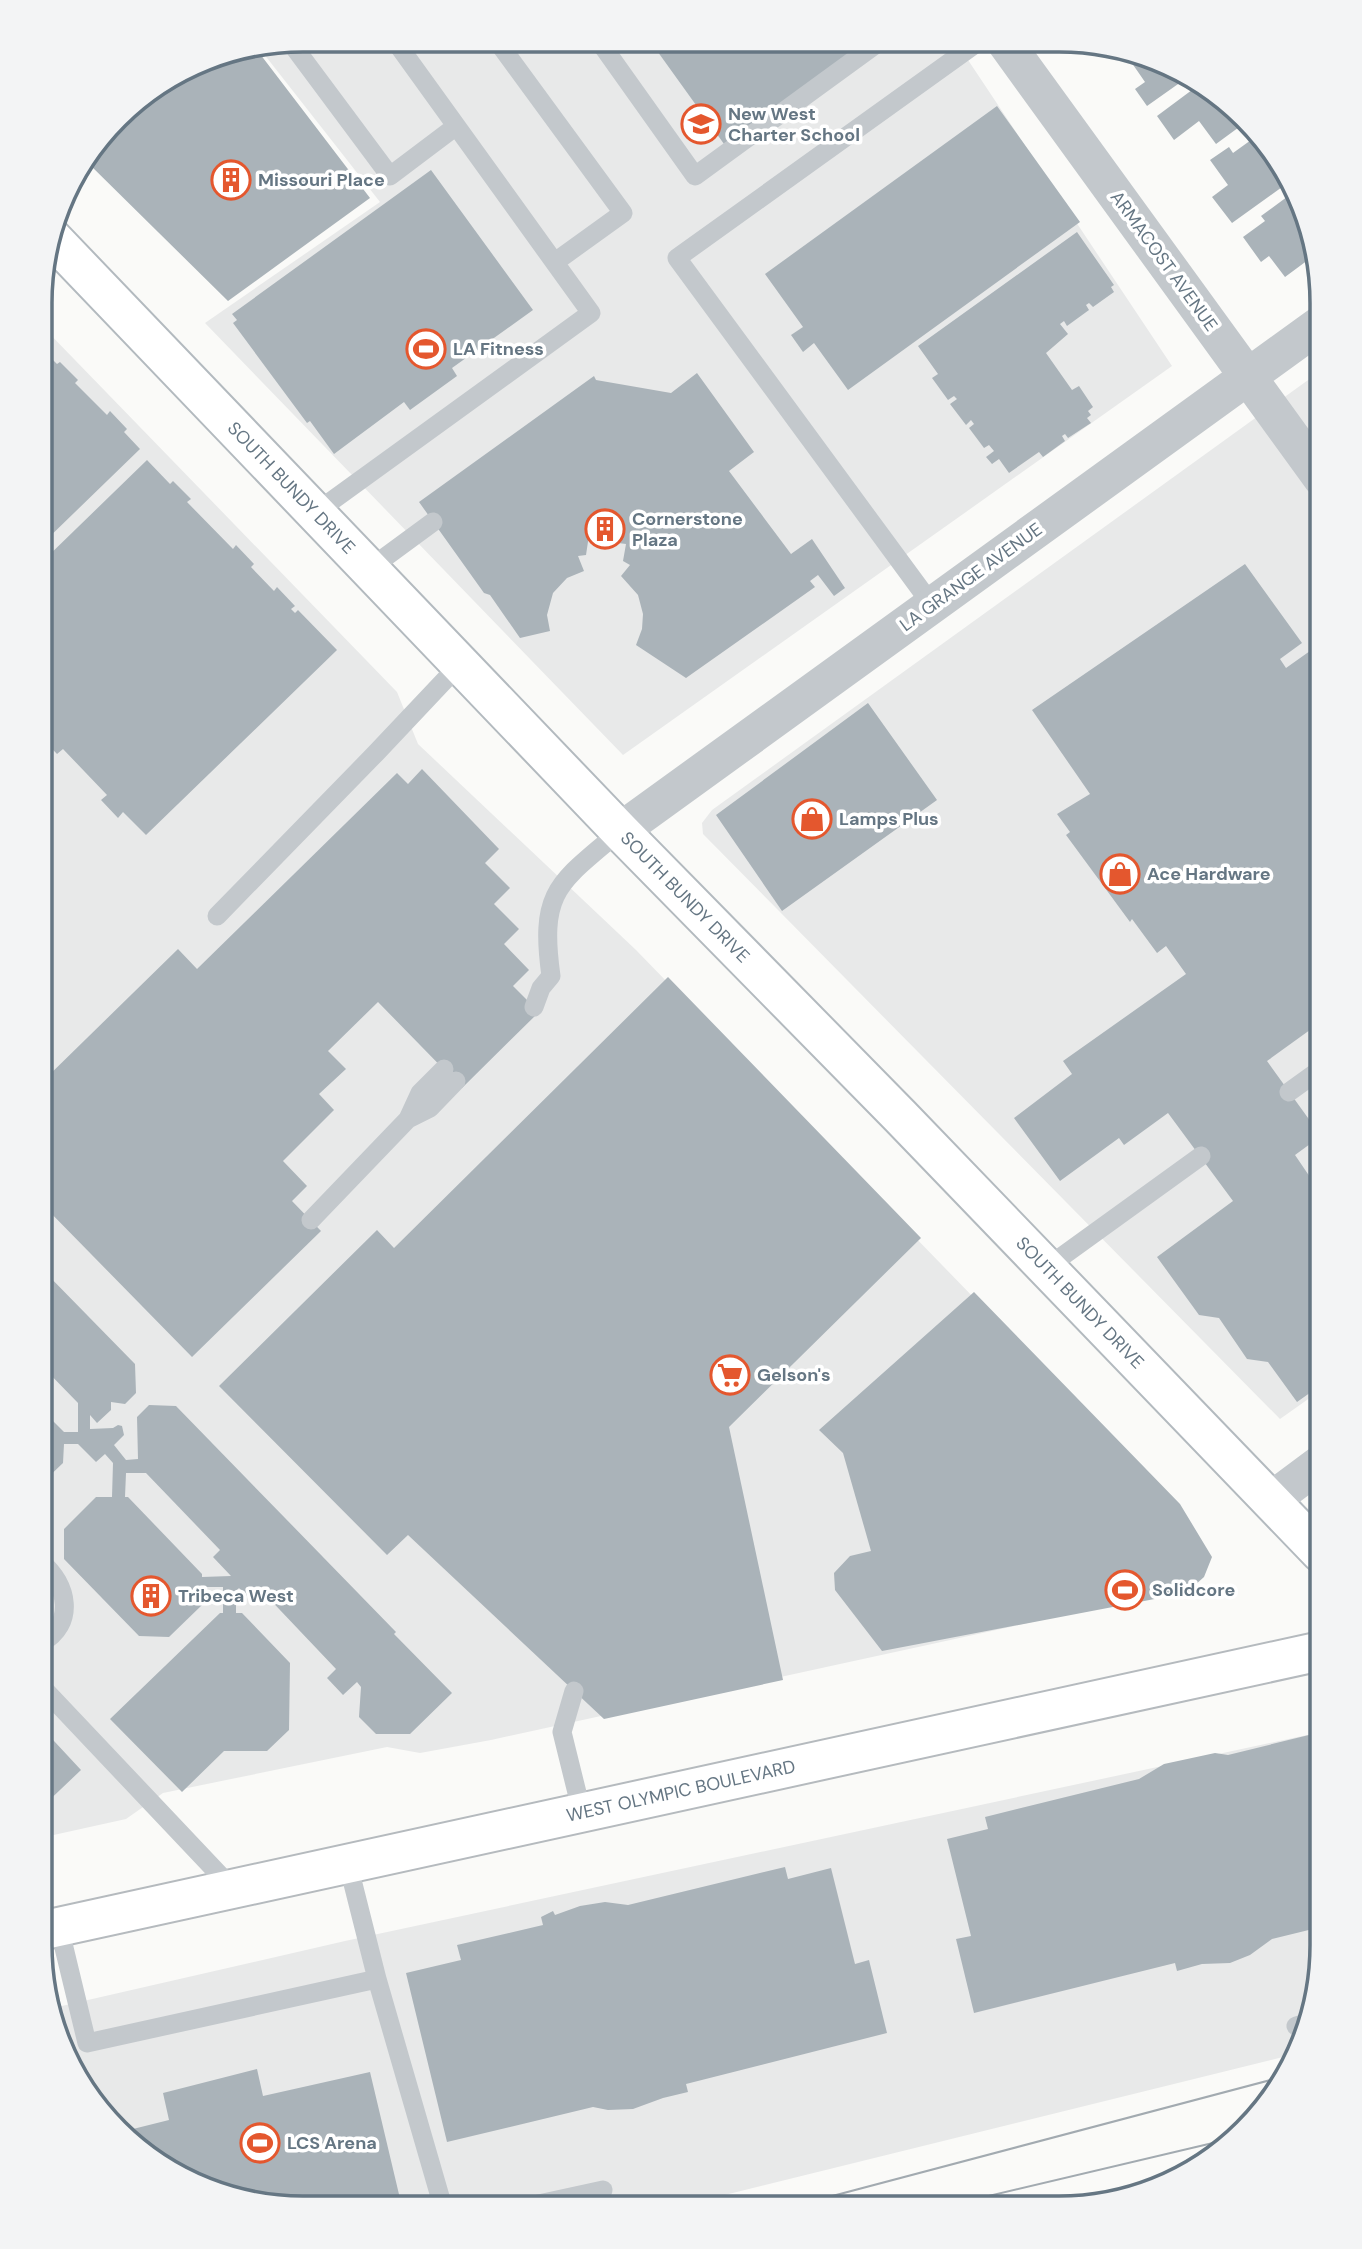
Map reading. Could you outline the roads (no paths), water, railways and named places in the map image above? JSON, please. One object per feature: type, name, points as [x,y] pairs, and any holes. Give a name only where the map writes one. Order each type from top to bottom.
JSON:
[{"type":"main road","name":"SOUTH BUNDY DRIVE","points":[[59,246],[620,831],[1310,1542]]},
{"type":"main road","name":"WEST OLYMPIC BOULEVARD","points":[[52,1929],[1310,1653]]},
{"type":"street","name":"ARMACOST AVENUE","points":[[1012,52],[1248,377],[1310,454]]},
{"type":"street","name":"LA GRANGE AVENUE","points":[[620,831],[1310,332]]},
{"type":"street","points":[[1270,1501],[1310,1471]]},
{"type":"lane","points":[[298,52],[390,176],[455,127]]},
{"type":"lane","points":[[315,513],[591,313],[404,52]]},
{"type":"lane","points":[[504,52],[623,214],[555,262]]},
{"type":"lane","points":[[606,52],[695,176],[865,52]]},
{"type":"lane","points":[[932,605],[677,258],[964,52]]},
{"type":"lane","points":[[369,569],[433,522]]},
{"type":"lane","points":[[217,916],[460,664]]},
{"type":"lane","points":[[529,1001],[551,976],[546,943],[549,909],[560,883],[620,831]]},
{"type":"lane","points":[[311,1220],[408,1119],[430,1108],[450,1075]]},
{"type":"lane","points":[[1289,1092],[1310,1077]]},
{"type":"lane","points":[[1046,1268],[1200,1156]]},
{"type":"lane","points":[[52,1572],[61,1585],[65,1600],[63,1615],[52,1634]]},
{"type":"lane","points":[[574,1691],[562,1732],[582,1812]]},
{"type":"lane","points":[[52,1698],[233,1889]]},
{"type":"lane","points":[[348,1864],[377,1979],[440,2196]]},
{"type":"lane","points":[[52,1935],[88,2043],[377,1979]]},
{"type":"lane","points":[[575,2196],[603,2190]]},
{"type":"tram line","points":[[832,2196],[1270,2080]]},
{"type":"tram line","points":[[989,2196],[1214,2143]]},
{"type":"place","name":"New West Charter School","points":[[701,124]]},
{"type":"place","name":"Missouri Place","points":[[231,180]]},
{"type":"place","name":"LA Fitness","points":[[426,349]]},
{"type":"place","name":"Cornerstone Plaza","points":[[605,529]]},
{"type":"place","name":"Lamps Plus","points":[[812,819]]},
{"type":"place","name":"Ace Hardware","points":[[1120,874]]},
{"type":"place","name":"Gelson's","points":[[730,1375]]},
{"type":"place","name":"Solidcore","points":[[1125,1590]]},
{"type":"place","name":"Tribeca West","points":[[151,1596]]},
{"type":"place","name":"LCS Arena","points":[[260,2143]]}]
